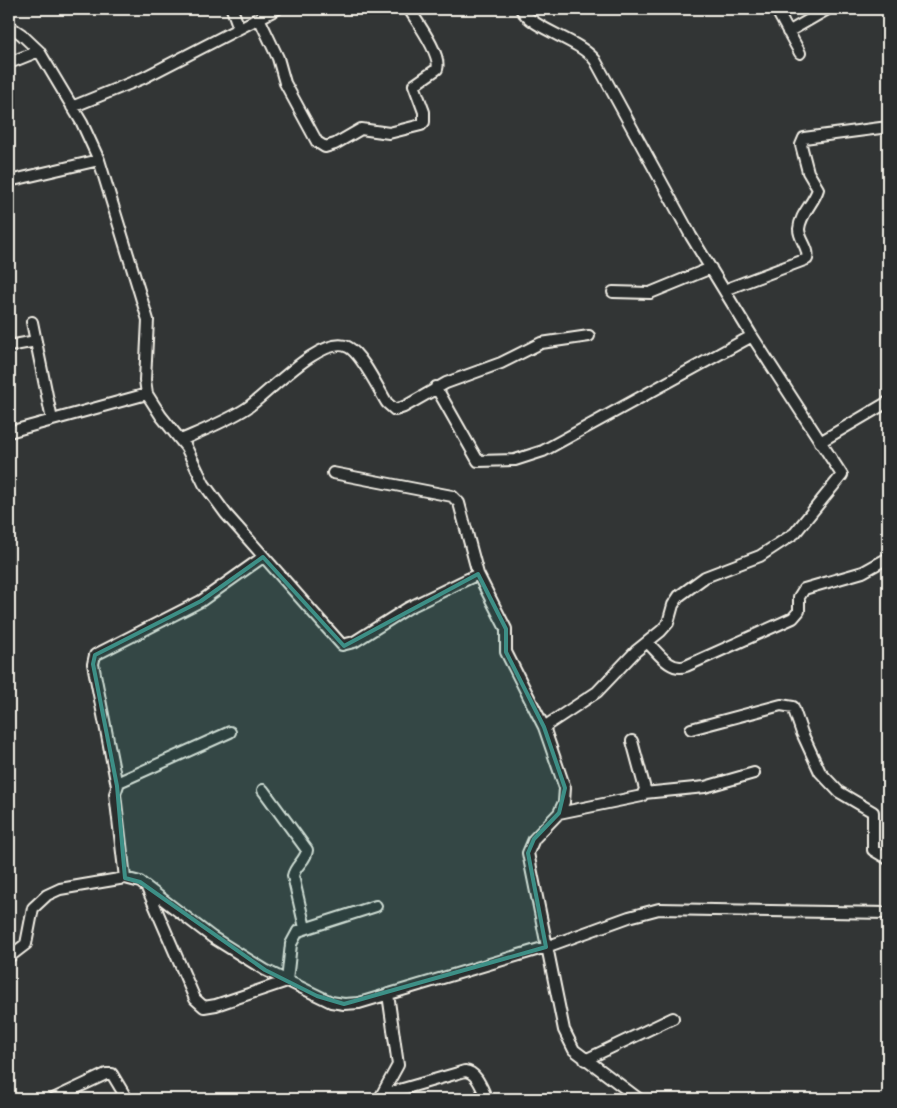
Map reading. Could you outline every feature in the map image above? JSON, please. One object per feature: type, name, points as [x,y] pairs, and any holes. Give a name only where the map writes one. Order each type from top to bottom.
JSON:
[{"type":"street","points":[[232,9],[239,28]]},
{"type":"street","points":[[72,107],[143,78],[277,9]]},
{"type":"street","points":[[259,18],[278,58],[284,83],[317,142],[325,147],[335,144],[361,129],[389,133],[421,125],[424,122],[424,112],[414,85],[437,70],[439,66],[436,54],[409,9]]},
{"type":"street","points":[[521,9],[532,20],[581,47],[595,60],[675,208],[710,268],[820,442],[840,470],[841,478],[796,533],[760,556],[717,571],[700,580],[675,600],[668,622],[597,692],[544,727]]},
{"type":"street","points":[[776,9],[800,53]]},
{"type":"street","points":[[788,32],[828,9]]},
{"type":"street","points":[[9,26],[22,34],[39,52],[72,107],[100,160],[148,320],[145,380],[147,394],[161,416],[182,440],[213,496],[262,557],[342,645],[354,642],[408,608],[478,574]]},
{"type":"street","points":[[9,64],[39,52]]},
{"type":"street","points":[[724,290],[807,259],[808,252],[800,234],[799,226],[818,189],[810,176],[804,157],[801,145],[804,138],[888,127]]},
{"type":"street","points":[[9,181],[100,160]]},
{"type":"street","points":[[613,292],[650,293],[710,268]]},
{"type":"street","points":[[32,322],[52,420]]},
{"type":"street","points":[[182,440],[249,406],[314,354],[328,346],[340,344],[355,351],[387,403],[395,410],[404,408],[436,387],[501,363],[541,343],[589,336]]},
{"type":"street","points":[[436,387],[478,461],[515,460],[543,451],[752,336]]},
{"type":"street","points":[[9,346],[36,341]]},
{"type":"street","points":[[9,432],[147,394]]},
{"type":"street","points":[[820,442],[888,402]]},
{"type":"street","points":[[333,473],[456,498],[461,508],[478,574],[506,629],[508,657],[544,727],[565,788],[564,802],[559,813],[534,839],[528,853],[564,1030],[574,1050],[639,1099]]},
{"type":"street","points":[[125,878],[115,794],[117,786],[93,664],[95,655],[201,601],[262,557]]},
{"type":"street","points":[[647,642],[671,665],[680,668],[686,666],[797,615],[799,611],[799,597],[804,589],[863,572],[888,558]]},
{"type":"street","points":[[692,729],[781,704],[794,707],[802,733],[820,772],[839,792],[873,812],[873,850],[888,859]]},
{"type":"street","points":[[117,786],[124,779],[230,732]]},
{"type":"street","points":[[632,741],[644,793]]},
{"type":"street","points":[[559,813],[637,798],[644,793],[705,787],[754,774]]},
{"type":"street","points":[[263,790],[307,850],[305,858],[295,868],[293,876],[305,928]]},
{"type":"street","points":[[9,957],[26,944],[33,908],[47,895],[60,889],[125,878],[140,882],[228,947],[287,981],[317,996],[344,1004],[388,994],[546,947],[629,917],[660,909],[888,912]]},
{"type":"street","points":[[147,887],[195,999],[200,1005],[204,1007],[216,1005],[287,981]]},
{"type":"street","points":[[287,981],[292,939],[298,931],[376,906]]},
{"type":"street","points":[[381,1097],[398,1065],[388,994]]},
{"type":"street","points":[[585,1060],[673,1018]]},
{"type":"street","points":[[381,1097],[470,1071],[487,1099]]},
{"type":"street","points":[[53,1099],[106,1074],[112,1074],[117,1079],[127,1099]]},
{"type":"highlighted area","points":[[263,557],[344,646],[478,574],[506,629],[506,652],[544,727],[565,788],[559,813],[534,839],[528,853],[546,947],[344,1004],[317,996],[265,970],[140,882],[125,878],[117,786],[93,664],[95,655],[201,601]]}]
